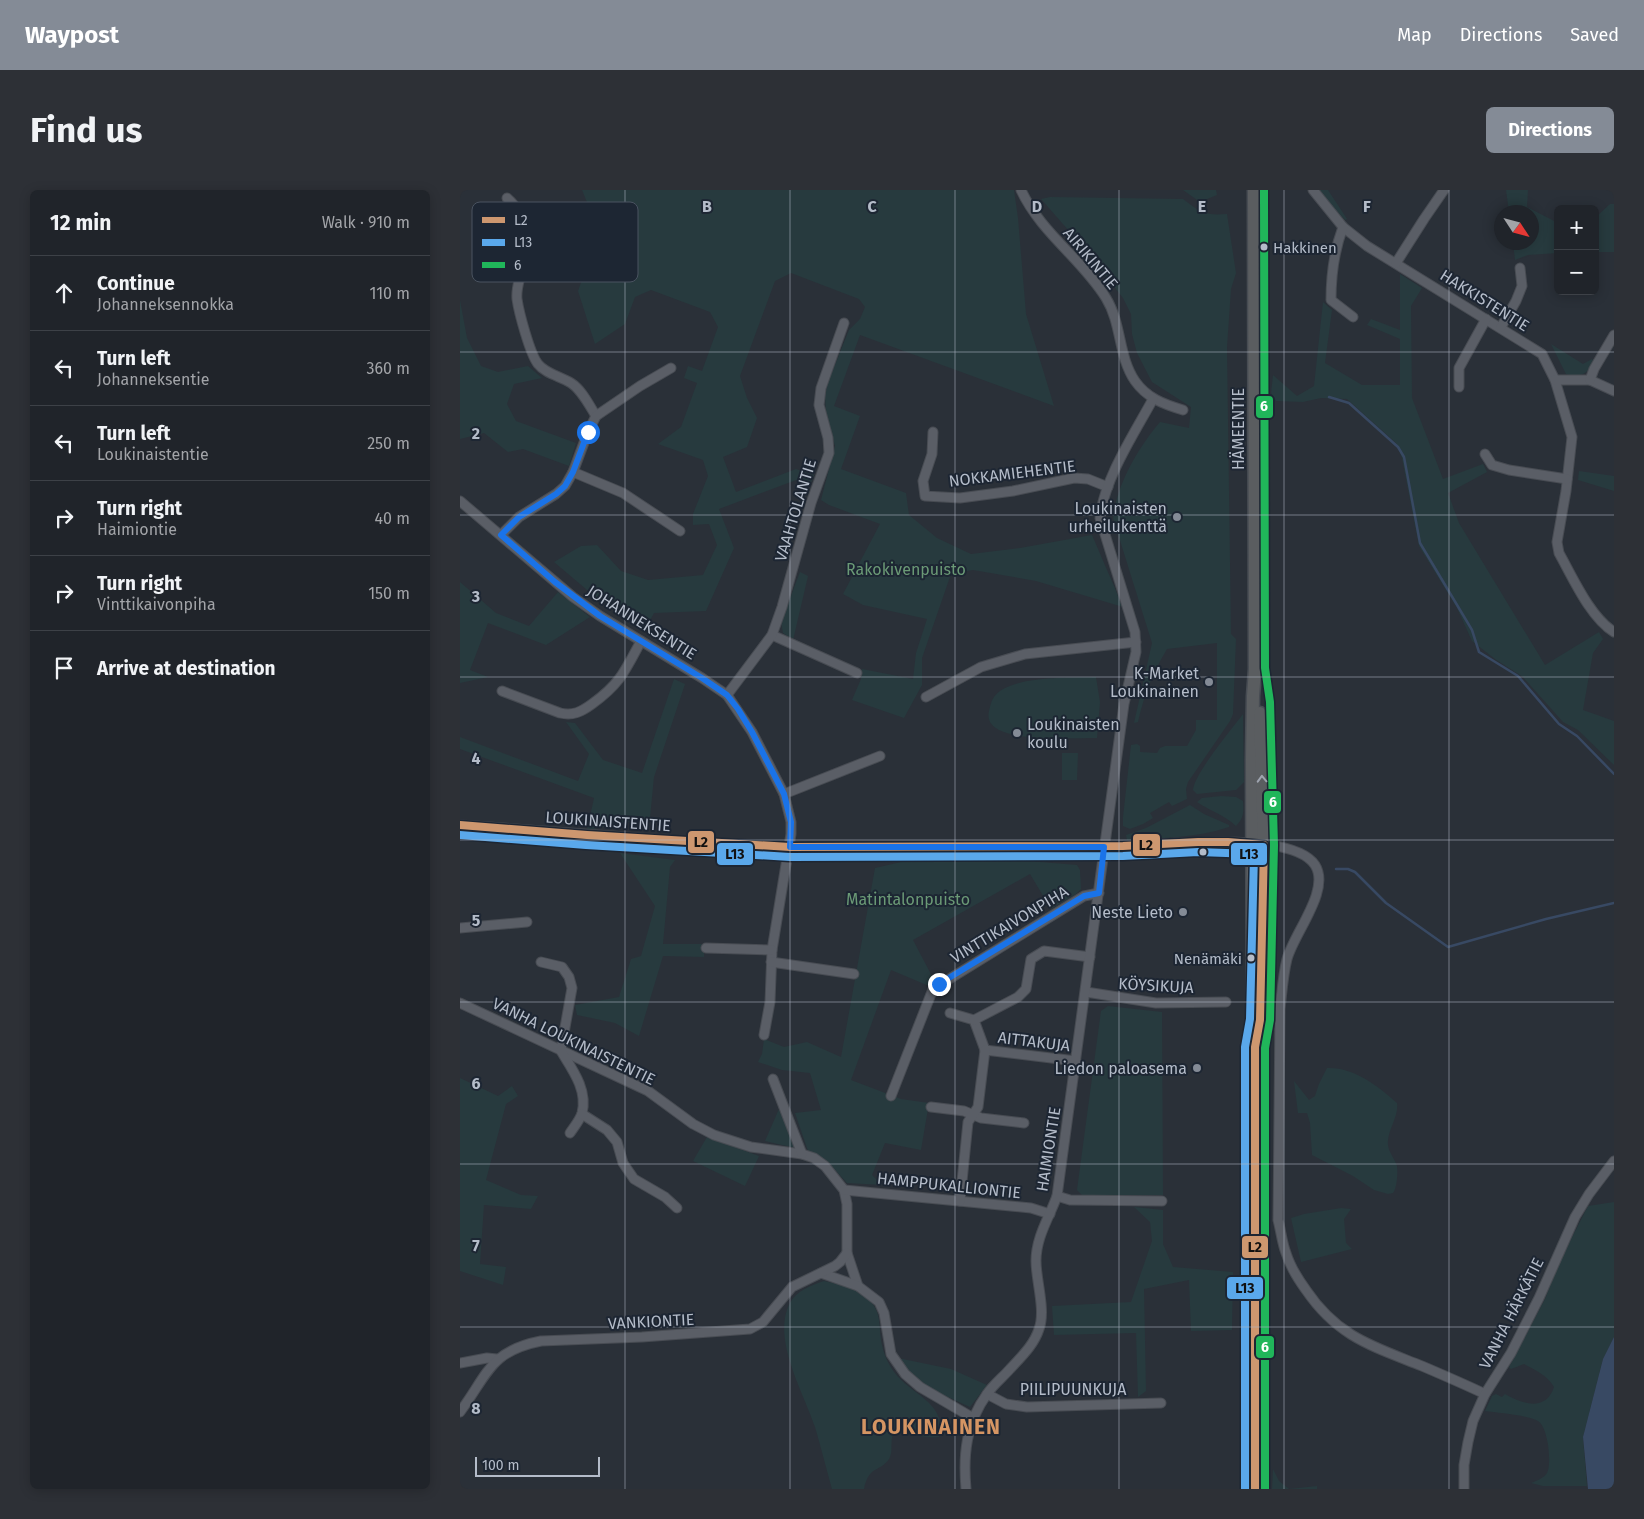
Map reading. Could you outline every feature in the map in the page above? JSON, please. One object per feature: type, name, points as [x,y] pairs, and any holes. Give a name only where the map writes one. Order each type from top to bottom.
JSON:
[{"type":"highway","name":"HÄMEENTIE","points":[[1254,190],[1255,669],[1260,702],[1258,845],[1261,1002],[1255,1047],[1255,1489]]},
{"type":"street","name":"AIRIKINTIE","points":[[1021,190],[1036,216],[1084,269],[1107,299],[1117,321],[1125,362],[1135,381],[1153,399],[1183,410]]},
{"type":"street","name":"HAKKISTENTIE","points":[[1313,190],[1343,227],[1367,246],[1542,354],[1555,380],[1572,437],[1557,542],[1558,554],[1596,616],[1614,632]]},
{"type":"street","points":[[1396,263],[1444,190]]},
{"type":"street","points":[[508,198],[512,202]]},
{"type":"street","points":[[1343,227],[1333,262],[1331,300],[1353,317]]},
{"type":"street","points":[[1501,327],[1522,286],[1520,268]]},
{"type":"street","points":[[517,282],[516,288],[521,316],[533,355],[538,364],[543,369],[578,389],[596,416]]},
{"type":"street","points":[[1459,387],[1459,368],[1486,319]]},
{"type":"street","name":"VAAHTOLANTIE","points":[[727,695],[772,634],[782,607],[811,504],[829,453],[828,438],[819,405],[821,388],[844,323]]},
{"type":"street","points":[[1590,380],[1594,369],[1614,335]]},
{"type":"street","points":[[501,535],[519,517],[556,494],[565,486],[573,472],[596,416],[640,386],[671,368]]},
{"type":"street","points":[[1555,380],[1590,380],[1614,392]]},
{"type":"street","points":[[926,697],[981,667],[1025,654],[1136,642],[1135,632],[1100,518],[1102,502],[1108,487],[1153,399]]},
{"type":"street","name":"NOKKAMIEHENTIE","points":[[933,432],[932,454],[923,481],[925,496],[960,498],[1013,491],[1074,478],[1088,479],[1108,487]]},
{"type":"street","points":[[1484,454],[1492,465],[1509,470],[1567,479]]},
{"type":"street","points":[[573,472],[624,493],[680,531]]},
{"type":"street","name":"JOHANNEKSENTIE","points":[[460,501],[573,597],[600,616],[727,695],[752,732],[784,794],[791,822],[790,847],[772,950],[770,1002],[764,1035]]},
{"type":"street","points":[[772,634],[857,673]]},
{"type":"street","points":[[502,691],[560,713],[568,715],[577,713],[617,684],[641,641]]},
{"type":"street","name":"HAIMIONTIE","points":[[966,1489],[964,1468],[968,1434],[973,1418],[987,1394],[1026,1352],[1035,1339],[1040,1327],[1041,1316],[1036,1261],[1041,1231],[1058,1196],[1124,704],[1136,652],[1136,642]]},
{"type":"street","points":[[784,794],[880,756]]},
{"type":"street","name":"LOUKINAISTENTIE","points":[[460,825],[587,835],[790,847],[1104,847],[1228,842],[1289,848],[1304,855],[1315,866],[1319,881],[1315,899],[1287,958],[1282,993],[1278,1220],[1286,1254],[1301,1284],[1313,1301],[1346,1333],[1378,1349],[1438,1372],[1485,1394]]},
{"type":"street","name":"VINTTIKAIVONPIHA","points":[[892,1096],[933,989],[1084,896],[1099,893]]},
{"type":"street","points":[[460,928],[527,922]]},
{"type":"street","points":[[706,948],[772,950]]},
{"type":"street","points":[[950,1012],[974,1020],[1018,997],[1026,989],[1032,959],[1044,950],[1090,957]]},
{"type":"street","points":[[541,962],[562,967],[569,977],[572,988],[561,1050],[578,1081],[584,1102],[582,1114],[570,1133]]},
{"type":"street","points":[[771,962],[854,974]]},
{"type":"street","name":"KÖYSIKUJA","points":[[1086,992],[1156,1003],[1226,1002]]},
{"type":"street","name":"VANHA LOUKINAISTENTIE","points":[[460,1003],[648,1091],[692,1124],[714,1135],[751,1147],[802,1154],[814,1158],[825,1166],[844,1190]]},
{"type":"street","name":"AITTAKUJA","points":[[974,1020],[986,1050],[1076,1062]]},
{"type":"street","points":[[960,1201],[968,1122],[978,1107],[986,1050]]},
{"type":"street","points":[[773,1079],[802,1154]]},
{"type":"street","points":[[931,1108],[964,1111],[981,1118],[1024,1123]]},
{"type":"street","points":[[582,1114],[607,1130],[617,1142],[624,1163],[634,1179],[665,1196],[677,1208]]},
{"type":"street","name":"VANHA HÄRKÄTIE","points":[[1464,1489],[1464,1466],[1468,1442],[1473,1421],[1485,1394],[1511,1353],[1539,1298],[1575,1217],[1589,1194],[1614,1161]]},
{"type":"street","points":[[844,1190],[847,1204],[847,1252],[858,1286]]},
{"type":"street","name":"HAMPPUKALLIONTIE","points":[[844,1190],[1032,1208],[1050,1214]]},
{"type":"street","points":[[1058,1196],[1070,1200],[1162,1201]]},
{"type":"street","name":"VANKIONTIE","points":[[460,1412],[497,1359],[511,1350],[541,1341],[642,1337],[750,1329],[762,1322],[792,1287],[840,1262],[847,1252]]},
{"type":"street","points":[[822,1273],[858,1286],[879,1302],[884,1313],[888,1346],[891,1354],[905,1374],[920,1387],[973,1418]]},
{"type":"street","points":[[460,1363],[486,1358],[497,1359]]},
{"type":"street","name":"PIILIPUUNKUJA","points":[[987,1394],[1006,1404],[1028,1407],[1161,1403]]},
{"type":"green space","name":"Rakokivenpuisto","points":[[582,190],[1014,190],[1026,314],[1054,406],[860,335],[834,406],[860,416],[841,469],[906,493],[909,515],[937,538],[971,554],[1020,548],[1092,535],[1123,607],[1036,581],[973,570],[951,574],[922,658],[922,685],[904,718],[852,700],[861,679],[862,669],[913,679],[916,653],[927,619],[863,605],[843,594],[880,524],[829,505],[821,500],[835,446],[826,412],[825,396],[828,382],[849,330],[860,319],[865,307],[859,299],[791,273],[775,281],[740,376],[747,398],[757,418],[747,447],[723,457],[736,492],[796,469],[814,475],[810,485],[796,480],[719,509],[734,548],[706,611],[654,613],[646,628],[593,595],[554,562],[581,546],[597,545],[621,571],[648,580],[703,575],[717,545],[709,524],[693,525],[693,514],[708,476],[703,460],[658,444],[681,427],[697,383],[684,378],[688,366],[702,371],[718,327],[710,312],[651,290],[635,297],[625,324],[595,344],[578,291],[581,282],[638,282],[638,202],[587,202]]},
{"type":"green space","points":[[1183,190],[1216,190],[1217,195],[1200,202]]},
{"type":"green space","points":[[1318,190],[1328,190],[1347,219],[1345,220]]},
{"type":"green space","points":[[1506,190],[1528,190],[1527,205],[1508,205]]},
{"type":"green space","points":[[1050,197],[1183,199],[1208,214],[1227,214],[1236,273],[1231,289],[1227,347],[1231,634],[1236,639],[1233,714],[1188,782],[1186,789],[1187,799],[1172,806],[1169,802],[1150,813],[1153,818],[1130,829],[1123,826],[1123,817],[1131,745],[1137,744],[1140,746],[1140,752],[1157,753],[1160,748],[1165,746],[1187,746],[1196,730],[1196,720],[1217,720],[1217,643],[1167,649],[1149,684],[1138,722],[1134,723],[1152,643],[1113,518],[1119,492],[1130,467],[1144,443],[1160,422],[1189,428],[1191,407],[1152,382],[1137,353],[1132,334],[1131,314],[1123,298],[1084,248],[1041,199]]},
{"type":"green space","points":[[1610,204],[1614,204],[1614,252],[1599,252],[1599,214]]},
{"type":"green space","points":[[1539,213],[1554,221],[1554,253],[1528,255],[1515,260],[1514,250],[1539,250]]},
{"type":"green space","points":[[1400,274],[1422,288],[1411,306],[1412,398],[1443,479],[1483,464],[1487,472],[1448,493],[1459,523],[1545,665],[1599,632],[1603,639],[1593,653],[1583,710],[1614,721],[1614,765],[1578,730],[1563,722],[1523,677],[1472,641],[1457,608],[1419,546],[1402,458],[1396,443],[1347,399],[1321,398],[1303,402],[1276,401],[1271,393],[1273,375],[1297,396],[1314,386],[1323,302],[1332,310],[1325,363],[1362,385],[1400,385],[1400,339],[1367,325],[1371,319],[1400,330]]},
{"type":"green space","points":[[460,300],[467,338],[481,366],[498,372],[528,366],[542,378],[514,384],[507,404],[516,421],[576,443],[569,466],[523,449],[508,452],[484,433],[460,439]]},
{"type":"green space","points":[[1551,344],[1583,364],[1592,359],[1594,363],[1583,374],[1575,376],[1566,374]]},
{"type":"green space","points":[[1579,471],[1614,476],[1614,491],[1578,480]]},
{"type":"green space","points":[[800,572],[808,576],[793,640],[783,633],[781,622]]},
{"type":"green space","points":[[460,582],[496,613],[529,626],[558,592],[590,617],[546,645],[488,623],[470,670],[488,677],[460,683]]},
{"type":"green space","points":[[1096,677],[1100,702],[1097,738],[1020,736],[999,730],[989,720],[989,711],[994,697],[1002,690],[1013,685],[1042,679]]},
{"type":"green space","points":[[674,679],[685,684],[654,777],[650,818],[587,830],[594,798],[460,749],[460,737],[578,781],[589,754],[566,722],[575,723],[603,760],[642,773]]},
{"type":"green space","points":[[1243,714],[1244,782],[1236,790],[1197,794],[1193,790],[1200,773]]},
{"type":"green space","points":[[1062,753],[1078,753],[1077,780],[1062,780]]},
{"type":"green space","points":[[1236,797],[1243,801],[1243,814],[1236,826],[1197,802],[1202,798]]},
{"type":"green space","points":[[1190,805],[1204,814],[1229,825],[1229,827],[1191,835],[1127,840],[1126,835],[1146,828]]},
{"type":"green space","points":[[620,853],[675,860],[670,867],[663,944],[704,944],[704,957],[663,956],[639,1036],[615,1023],[577,1015],[575,1005],[619,997],[631,959],[641,956],[655,906]]},
{"type":"green space","name":"Matintalonpuisto","points":[[910,860],[1016,860],[1077,865],[1080,870],[1081,889],[1051,909],[1030,874],[913,940],[934,980],[929,986],[891,970],[851,1080],[901,1099],[929,1103],[921,1150],[885,1143],[872,1175],[882,1185],[847,1183],[826,1160],[808,1151],[795,1113],[821,1110],[810,1073],[782,1070],[758,1062],[762,1054],[764,1039],[784,1047],[807,1042],[841,1057],[875,868]]},
{"type":"green space","points":[[1108,1006],[1162,1012],[1163,1195],[1082,1195],[1077,1190],[1101,1011]]},
{"type":"green space","points":[[1327,1068],[1356,1074],[1374,1084],[1397,1103],[1388,1139],[1388,1145],[1397,1169],[1393,1193],[1388,1194],[1374,1190],[1353,1176],[1312,1155],[1310,1123],[1307,1113],[1298,1113],[1294,1081],[1309,1100],[1315,1096]]},
{"type":"green space","points":[[460,1078],[498,1096],[512,1086],[518,1096],[506,1104],[486,1180],[521,1195],[538,1196],[531,1209],[484,1205],[480,1264],[506,1267],[503,1285],[460,1271]]},
{"type":"green space","points":[[779,1109],[795,1148],[765,1141]]},
{"type":"green space","points":[[707,1137],[759,1156],[745,1186],[693,1161]]},
{"type":"green space","points":[[1614,1202],[1614,1337],[1603,1359],[1583,1437],[1587,1486],[1543,1486],[1531,1483],[1544,1476],[1548,1468],[1547,1437],[1541,1425],[1538,1421],[1527,1417],[1485,1411],[1492,1396],[1496,1394],[1502,1397],[1505,1394],[1519,1401],[1533,1404],[1545,1400],[1550,1395],[1554,1387],[1540,1373],[1524,1364],[1511,1369],[1509,1367],[1545,1299],[1561,1259],[1588,1206]]},
{"type":"green space","points":[[1134,1207],[1163,1210],[1163,1244],[1173,1267],[1233,1272],[1232,1330],[1191,1331],[1189,1280],[1144,1289],[1146,1391],[1138,1397],[1136,1333],[1054,1335],[1052,1306],[1131,1302],[1152,1241],[1150,1222]]},
{"type":"green space","points":[[1341,1208],[1351,1209],[1344,1219],[1346,1243],[1352,1249],[1301,1262],[1291,1218]]},
{"type":"green space","points":[[824,1281],[856,1291],[872,1303],[878,1316],[882,1344],[889,1364],[901,1380],[933,1408],[938,1416],[940,1425],[939,1437],[894,1432],[889,1459],[871,1473],[864,1489],[832,1489],[815,1427],[797,1382],[787,1349],[784,1332],[785,1317],[790,1303],[800,1292]]},
{"type":"green space","points":[[898,1358],[951,1369],[987,1385],[970,1407],[928,1388],[910,1374]]},
{"type":"green space","points":[[1273,1469],[1279,1481],[1289,1489],[1272,1489]]},
{"type":"green space","points":[[1317,1486],[1317,1489],[1289,1489]]},
{"type":"water","points":[[1614,1337],[1614,1489],[1588,1489],[1583,1437],[1603,1359]]},
{"type":"waterway","points":[[1329,397],[1349,403],[1398,447],[1404,457],[1420,543],[1472,630],[1479,652],[1518,676],[1559,724],[1577,736],[1614,774]]},
{"type":"waterway","points":[[1336,869],[1348,869],[1355,872],[1386,903],[1448,947],[1546,919],[1614,903]]},
{"type":"transit line","name":"6","points":[[1264,190],[1265,668],[1270,702],[1274,845],[1270,1020],[1265,1048],[1265,1489]]},
{"type":"transit line","name":"L2","points":[[460,825],[587,835],[790,847],[1123,846],[1198,842],[1264,845],[1260,1020],[1255,1047],[1255,1489]]},
{"type":"transit line","name":"L13","points":[[460,835],[586,845],[790,857],[1123,856],[1198,852],[1254,854],[1250,1019],[1245,1047],[1245,1489]]},
{"type":"place","name":"Hakkinen","points":[[1264,247]]},
{"type":"place","name":"Loukinaisten urheilukenttä","points":[[1177,517]]},
{"type":"place","name":"K-Market Loukinainen","points":[[1209,682]]},
{"type":"place","name":"Loukinaisten koulu","points":[[1017,733]]},
{"type":"place","name":"Neste Lieto","points":[[1183,912]]},
{"type":"place","name":"Nenämäki","points":[[1251,958]]},
{"type":"place","name":"Liedon paloasema","points":[[1197,1068]]},
{"type":"district","name":"LOUKINAINEN","points":[[931,1427]]},
{"type":"route","points":[[588,432],[573,472],[565,486],[556,494],[519,517],[501,535],[573,597],[600,616],[727,695],[752,732],[784,794],[791,822],[790,847],[1104,847],[1099,893],[1084,896],[939,984]]}]
